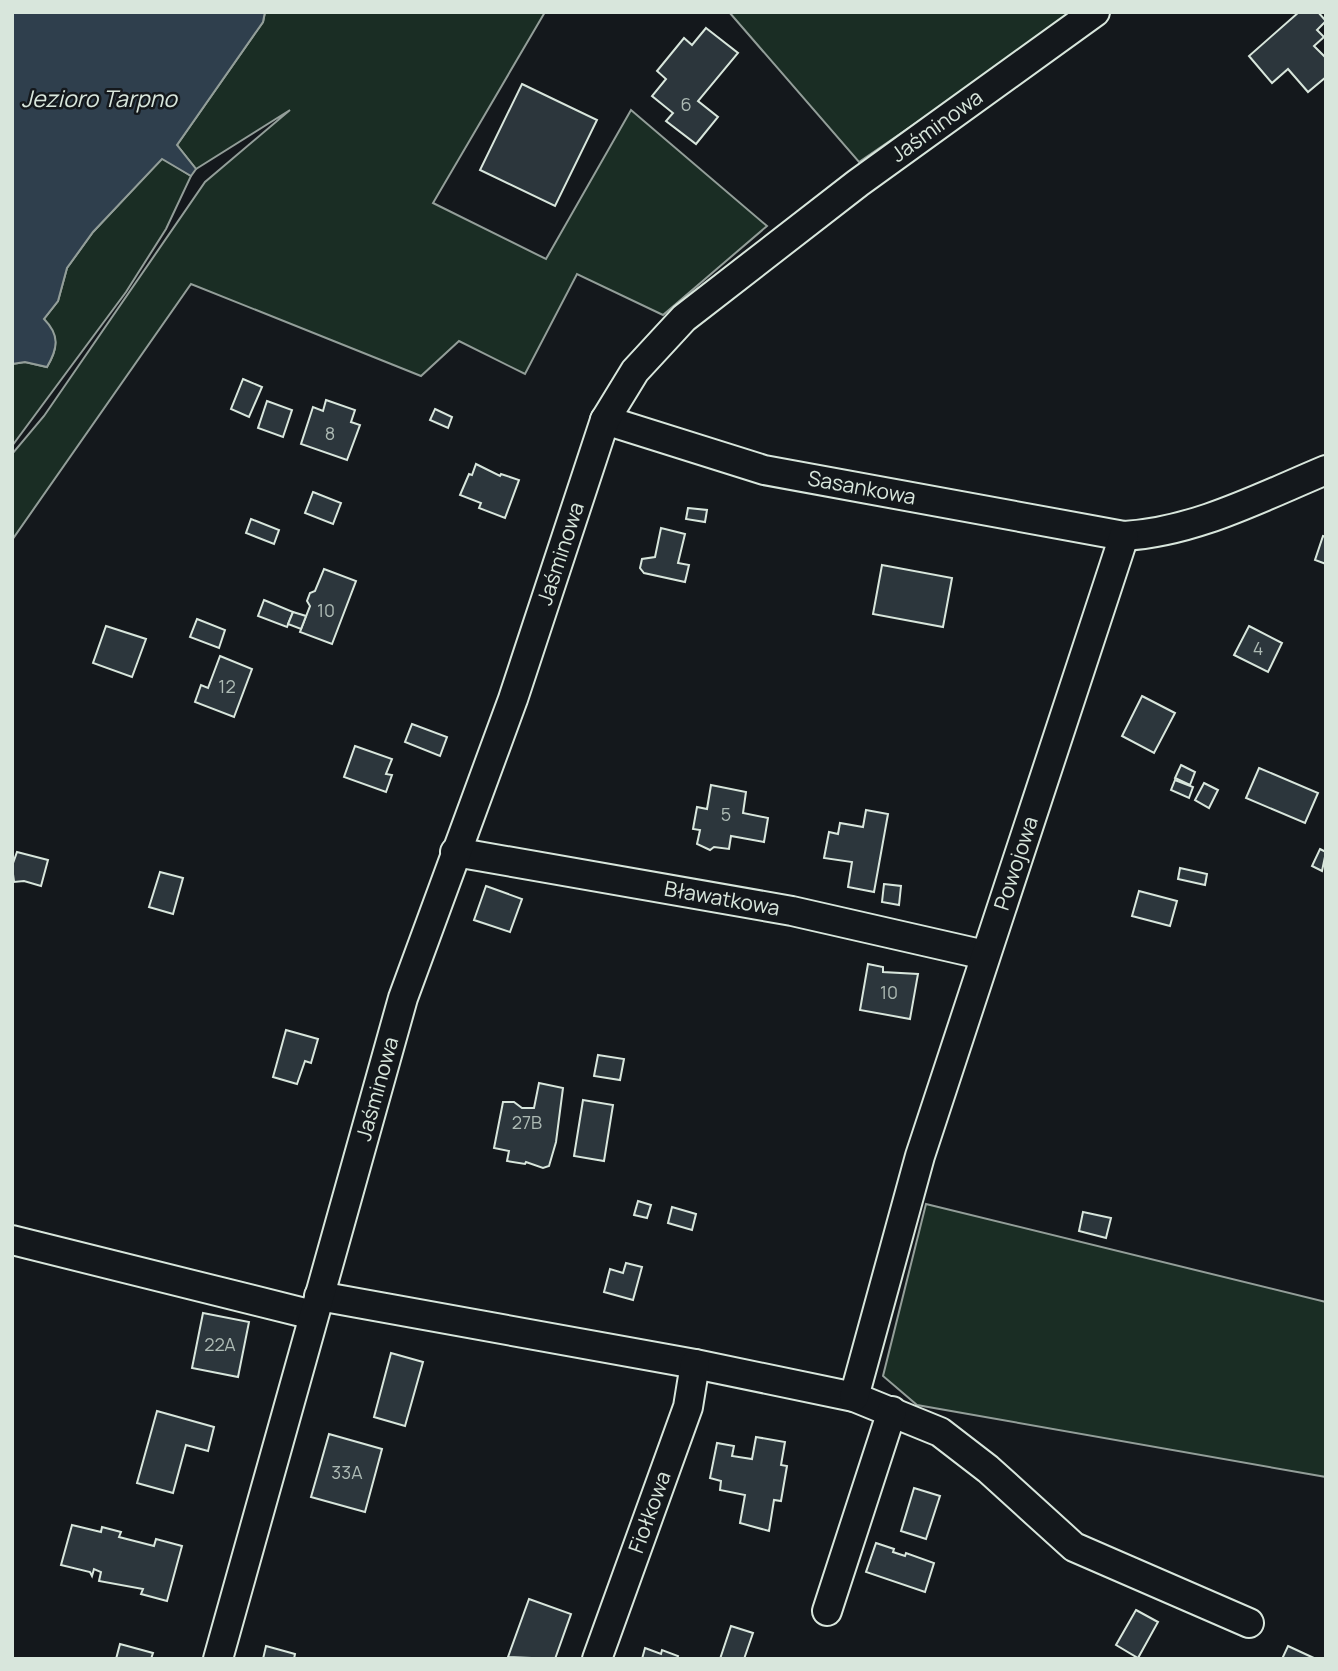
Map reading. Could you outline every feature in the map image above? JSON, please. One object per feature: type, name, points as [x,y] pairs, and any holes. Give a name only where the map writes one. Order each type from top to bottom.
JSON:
[{"type":"street","name":"Jaśminowa","points":[[218,1659],[402,998],[513,699],[605,420],[635,371],[684,318],[858,183],[1095,12]]},
{"type":"street","name":"Sasankowa","points":[[605,420],[764,470],[1124,536]]},
{"type":"street","points":[[1124,536],[1151,534],[1200,522],[1326,470]]},
{"type":"street","name":"Powojowa","points":[[854,1397],[920,1156],[1124,536]]},
{"type":"street","name":"Bławatkowa","points":[[455,852],[792,911],[985,956]]},
{"type":"street","points":[[12,1240],[316,1305],[695,1364],[854,1397],[892,1410],[940,1432],[988,1469],[1074,1547],[1249,1623]]},
{"type":"street","name":"Fiołkowa","points":[[597,1659],[688,1407],[695,1364]]},
{"type":"street","points":[[827,1611],[892,1410]]},
{"type":"green space","points":[[265,12],[545,12],[433,203],[546,259],[631,110],[767,226],[663,315],[577,274],[525,374],[459,341],[421,376],[191,284],[12,540],[12,454],[44,416],[205,182],[290,110],[196,169],[177,145],[263,22]]},
{"type":"green space","points":[[729,12],[1078,12],[859,162]]},
{"type":"green space","points":[[162,158],[191,176],[166,229],[126,292],[12,446],[12,364],[25,362],[47,367],[54,354],[55,342],[44,319],[58,301],[67,268],[93,232]]},
{"type":"green space","points":[[926,1204],[1326,1302],[1326,1477],[917,1405],[883,1376]]},
{"type":"water","name":"Jezioro Tarpno","points":[[12,12],[265,12],[263,22],[177,145],[196,169],[191,176],[162,159],[93,232],[67,268],[58,301],[44,319],[53,331],[56,342],[47,367],[25,362],[12,364]]},
{"type":"building","points":[[1299,12],[1318,12],[1326,21],[1317,30],[1324,37],[1314,46],[1326,58],[1326,77],[1308,92],[1288,69],[1272,83],[1249,56]]},
{"type":"building","points":[[706,28],[738,53],[698,101],[718,117],[696,144],[666,121],[673,113],[652,96],[666,79],[657,71],[684,38],[692,45]]},
{"type":"building","points":[[522,84],[597,120],[555,206],[480,170]]},
{"type":"building","points":[[243,379],[262,387],[249,417],[231,409]]},
{"type":"building","points":[[326,400],[355,410],[351,422],[360,425],[347,460],[301,444],[313,407],[323,411]]},
{"type":"building","points":[[267,401],[292,410],[283,437],[258,428]]},
{"type":"building","points":[[435,409],[452,417],[448,428],[430,420]]},
{"type":"building","points":[[476,464],[500,476],[501,474],[519,480],[505,518],[479,508],[481,503],[460,495]]},
{"type":"building","points":[[313,492],[341,503],[333,524],[305,513]]},
{"type":"building","points":[[688,508],[707,510],[705,522],[686,519]]},
{"type":"building","points":[[251,519],[279,530],[274,544],[246,533]]},
{"type":"building","points":[[661,528],[685,534],[678,563],[689,565],[685,582],[644,573],[640,568],[642,559],[655,557]]},
{"type":"building","points":[[1323,536],[1326,537],[1326,564],[1315,560]]},
{"type":"building","points":[[882,565],[952,578],[943,627],[873,614]]},
{"type":"building","points":[[324,569],[356,581],[332,644],[300,632],[310,606],[307,601],[310,593],[315,591]]},
{"type":"building","points":[[264,600],[293,612],[287,627],[258,616]]},
{"type":"building","points":[[293,612],[306,616],[301,629],[288,624]]},
{"type":"building","points":[[197,619],[225,630],[219,648],[190,637]]},
{"type":"building","points":[[106,626],[146,639],[132,677],[93,663]]},
{"type":"building","points":[[1249,626],[1282,643],[1268,672],[1234,655]]},
{"type":"building","points":[[220,656],[252,669],[234,717],[195,702],[201,685],[208,688]]},
{"type":"building","points":[[1142,696],[1175,713],[1154,753],[1122,736]]},
{"type":"building","points":[[412,724],[447,737],[440,756],[405,742]]},
{"type":"building","points":[[355,746],[392,759],[386,774],[392,775],[386,792],[344,777]]},
{"type":"building","points":[[1181,765],[1195,772],[1190,785],[1175,778]]},
{"type":"building","points":[[1259,768],[1318,793],[1305,823],[1246,798]]},
{"type":"building","points":[[1175,780],[1193,787],[1189,798],[1171,790]]},
{"type":"building","points":[[1204,783],[1218,790],[1209,808],[1195,800]]},
{"type":"building","points":[[711,785],[746,792],[743,813],[768,818],[764,842],[731,836],[729,849],[714,847],[710,850],[697,844],[700,830],[693,829],[697,807],[707,809]]},
{"type":"building","points":[[866,810],[888,814],[874,892],[848,887],[852,862],[824,858],[829,832],[838,834],[840,823],[863,827]]},
{"type":"building","points":[[1320,849],[1326,852],[1322,871],[1312,866]]},
{"type":"building","points":[[17,852],[48,860],[41,886],[24,881],[14,882],[12,866]]},
{"type":"building","points":[[1180,868],[1207,874],[1205,885],[1178,879]]},
{"type":"building","points":[[160,872],[183,878],[173,914],[149,907]]},
{"type":"building","points":[[884,884],[901,886],[899,905],[882,902]]},
{"type":"building","points":[[486,886],[522,899],[510,932],[474,920]]},
{"type":"building","points":[[1139,891],[1177,901],[1170,926],[1132,916]]},
{"type":"building","points":[[868,964],[883,967],[883,972],[918,974],[910,1019],[860,1010]]},
{"type":"building","points":[[286,1030],[318,1039],[311,1063],[305,1061],[297,1084],[273,1077]]},
{"type":"building","points":[[598,1055],[624,1059],[620,1080],[594,1076]]},
{"type":"building","points":[[539,1083],[563,1088],[556,1142],[549,1166],[543,1168],[526,1162],[507,1161],[509,1151],[494,1148],[503,1102],[514,1102],[522,1108],[534,1108]]},
{"type":"building","points":[[583,1100],[613,1105],[604,1161],[574,1156]]},
{"type":"building","points":[[638,1201],[651,1205],[647,1218],[634,1215]]},
{"type":"building","points":[[672,1207],[696,1214],[692,1230],[668,1223]]},
{"type":"building","points":[[1083,1212],[1111,1218],[1106,1238],[1079,1231]]},
{"type":"building","points":[[626,1263],[642,1267],[633,1300],[604,1292],[610,1269],[623,1273]]},
{"type":"building","points":[[203,1313],[249,1322],[238,1377],[192,1368]]},
{"type":"building","points":[[391,1353],[423,1362],[405,1426],[374,1417]]},
{"type":"building","points":[[157,1411],[214,1427],[208,1451],[186,1445],[173,1493],[137,1483]]},
{"type":"building","points":[[329,1434],[382,1449],[365,1512],[311,1497]]},
{"type":"building","points":[[756,1437],[785,1442],[781,1465],[787,1466],[781,1501],[774,1500],[769,1531],[740,1523],[745,1495],[720,1490],[721,1481],[710,1478],[717,1443],[734,1446],[732,1456],[752,1459]]},
{"type":"building","points":[[914,1488],[940,1496],[926,1539],[901,1531]]},
{"type":"building","points":[[72,1525],[101,1532],[102,1527],[121,1532],[119,1537],[154,1546],[156,1539],[182,1546],[167,1601],[141,1594],[143,1589],[99,1581],[101,1572],[94,1569],[92,1576],[90,1572],[61,1565]]},
{"type":"building","points":[[876,1543],[894,1549],[893,1552],[905,1556],[906,1553],[934,1563],[925,1592],[866,1572]]},
{"type":"building","points":[[529,1599],[571,1614],[555,1659],[508,1657]]},
{"type":"building","points":[[1136,1610],[1158,1622],[1138,1658],[1116,1645]]},
{"type":"building","points":[[731,1626],[753,1633],[744,1659],[720,1659]]},
{"type":"building","points":[[120,1644],[153,1653],[151,1659],[116,1659]]},
{"type":"building","points":[[266,1646],[295,1654],[294,1659],[263,1659]]},
{"type":"building","points":[[1288,1646],[1316,1659],[1282,1659]]},
{"type":"building","points":[[645,1648],[678,1656],[677,1659],[642,1659]]}]
